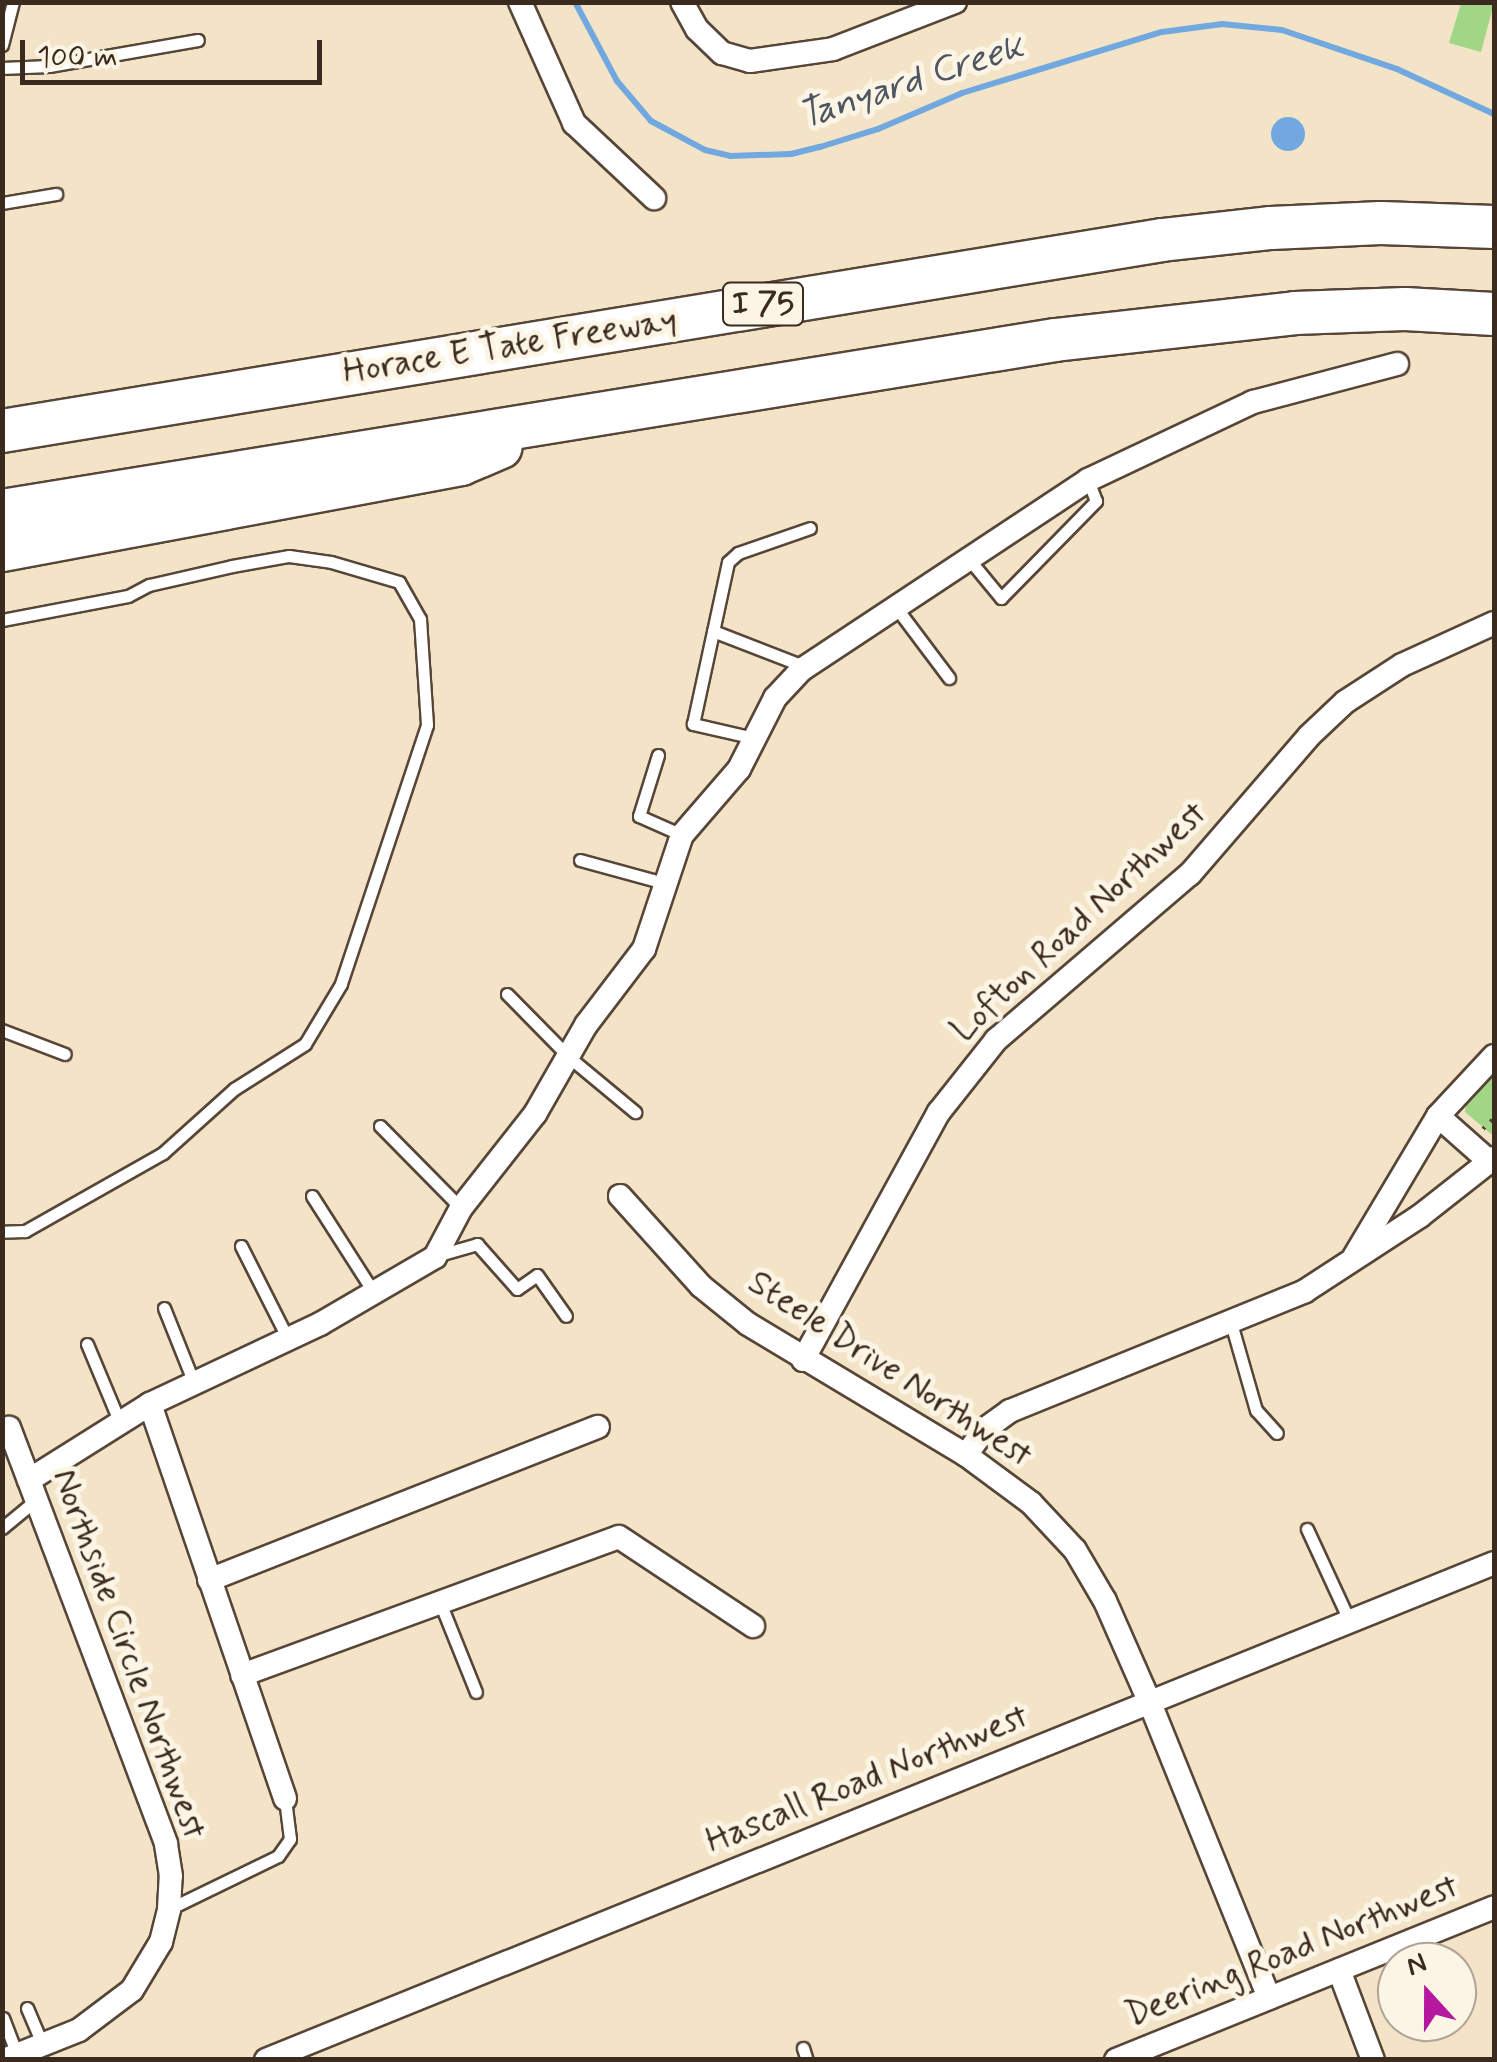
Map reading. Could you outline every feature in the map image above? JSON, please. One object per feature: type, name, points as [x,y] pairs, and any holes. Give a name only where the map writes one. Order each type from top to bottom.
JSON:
[{"type":"highway","name":"Horace E Tate Freeway","points":[[13,427],[1162,240],[1271,228],[1381,223],[1494,227]]},
{"type":"highway","name":"I 75","points":[[2,511],[575,415],[1198,322],[1404,310],[1494,314]]},
{"type":"highway","points":[[2,550],[461,464],[575,415]]},
{"type":"street","points":[[520,2],[574,124],[654,198]]},
{"type":"street","points":[[682,2],[697,28],[722,53],[750,61],[834,48],[955,2]]},
{"type":"street","points":[[33,1490],[150,1404],[288,1339],[435,1257],[461,1208],[536,1114],[586,1025],[644,950],[682,835],[740,769],[775,698],[806,667],[1088,480],[1252,402],[1397,364]]},
{"type":"street","name":"Lofton Road Northwest","points":[[803,1360],[939,1112],[996,1040],[1190,874],[1308,736],[1346,702],[1414,659],[1494,623]]},
{"type":"street","points":[[1350,1262],[1438,1116],[1494,1056]]},
{"type":"street","points":[[966,1455],[985,1428],[1010,1411],[1274,1307],[1350,1262],[1492,1160],[1438,1116]]},
{"type":"street","name":"Steele Drive Northwest","points":[[620,1196],[701,1286],[803,1360],[898,1410],[966,1455],[1032,1503],[1074,1550],[1106,1600],[1269,1998]]},
{"type":"street","points":[[150,1404],[286,1798]]},
{"type":"street","points":[[208,1580],[598,1427]]},
{"type":"street","name":"Northside Circle Northwest","points":[[9,1428],[166,1842],[171,1876],[170,1910],[160,1942],[132,1990],[98,2019],[11,2057]]},
{"type":"street","points":[[242,1675],[618,1536],[754,1626]]},
{"type":"street","name":"Hascall Road Northwest","points":[[266,2060],[1494,1563]]},
{"type":"street","name":"Deering Road Northwest","points":[[1116,2060],[1494,1908]]},
{"type":"street","points":[[1339,1970],[1373,2060]]},
{"type":"lane","points":[[2,44],[13,2]]},
{"type":"lane","points":[[2,68],[50,66],[198,40]]},
{"type":"lane","points":[[2,203],[56,194]]},
{"type":"lane","points":[[968,558],[1001,598],[1096,501],[1088,480]]},
{"type":"lane","points":[[754,738],[693,724],[728,562],[738,553],[810,528]]},
{"type":"lane","points":[[2,620],[128,596],[150,585],[232,566],[289,556],[331,562],[398,582],[420,619],[427,725],[341,984],[304,1044],[234,1089],[163,1153],[24,1231],[2,1232]]},
{"type":"lane","points":[[895,606],[949,678]]},
{"type":"lane","points":[[713,631],[806,667]]},
{"type":"lane","points":[[658,754],[639,816],[682,835]]},
{"type":"lane","points":[[580,860],[668,884]]},
{"type":"lane","points":[[507,994],[570,1058],[634,1112]]},
{"type":"lane","points":[[2,1050],[6,1032],[66,1054]]},
{"type":"lane","points":[[380,1126],[461,1208]]},
{"type":"lane","points":[[312,1196],[374,1293]]},
{"type":"lane","points":[[435,1257],[477,1244],[517,1289],[538,1275],[566,1316]]},
{"type":"lane","points":[[242,1246],[288,1339]]},
{"type":"lane","points":[[164,1308],[194,1383]]},
{"type":"lane","points":[[1231,1323],[1256,1410],[1277,1433]]},
{"type":"lane","points":[[87,1344],[120,1423]]},
{"type":"lane","points":[[2,1528],[33,1490]]},
{"type":"lane","points":[[1307,1529],[1350,1622]]},
{"type":"lane","points":[[439,1600],[476,1692]]},
{"type":"lane","points":[[170,1910],[278,1856],[290,1839],[286,1798]]},
{"type":"lane","points":[[28,2008],[42,2044]]},
{"type":"lane","points":[[3,2018],[11,2057]]},
{"type":"green space","points":[[1461,3],[1494,3],[1481,52],[1449,43]]},
{"type":"green space","points":[[1494,1064],[1491,1134],[1465,1112],[1467,1096]]},
{"type":"water","points":[[1288,117],[1300,122],[1305,134],[1300,146],[1288,151],[1276,146],[1271,134],[1276,122]]},
{"type":"waterway","name":"Tanyard Creek","points":[[575,2],[617,81],[651,121],[705,150],[730,156],[791,154],[820,147],[878,129],[962,93],[1162,32],[1222,24],[1282,30],[1397,69],[1494,114]]}]
